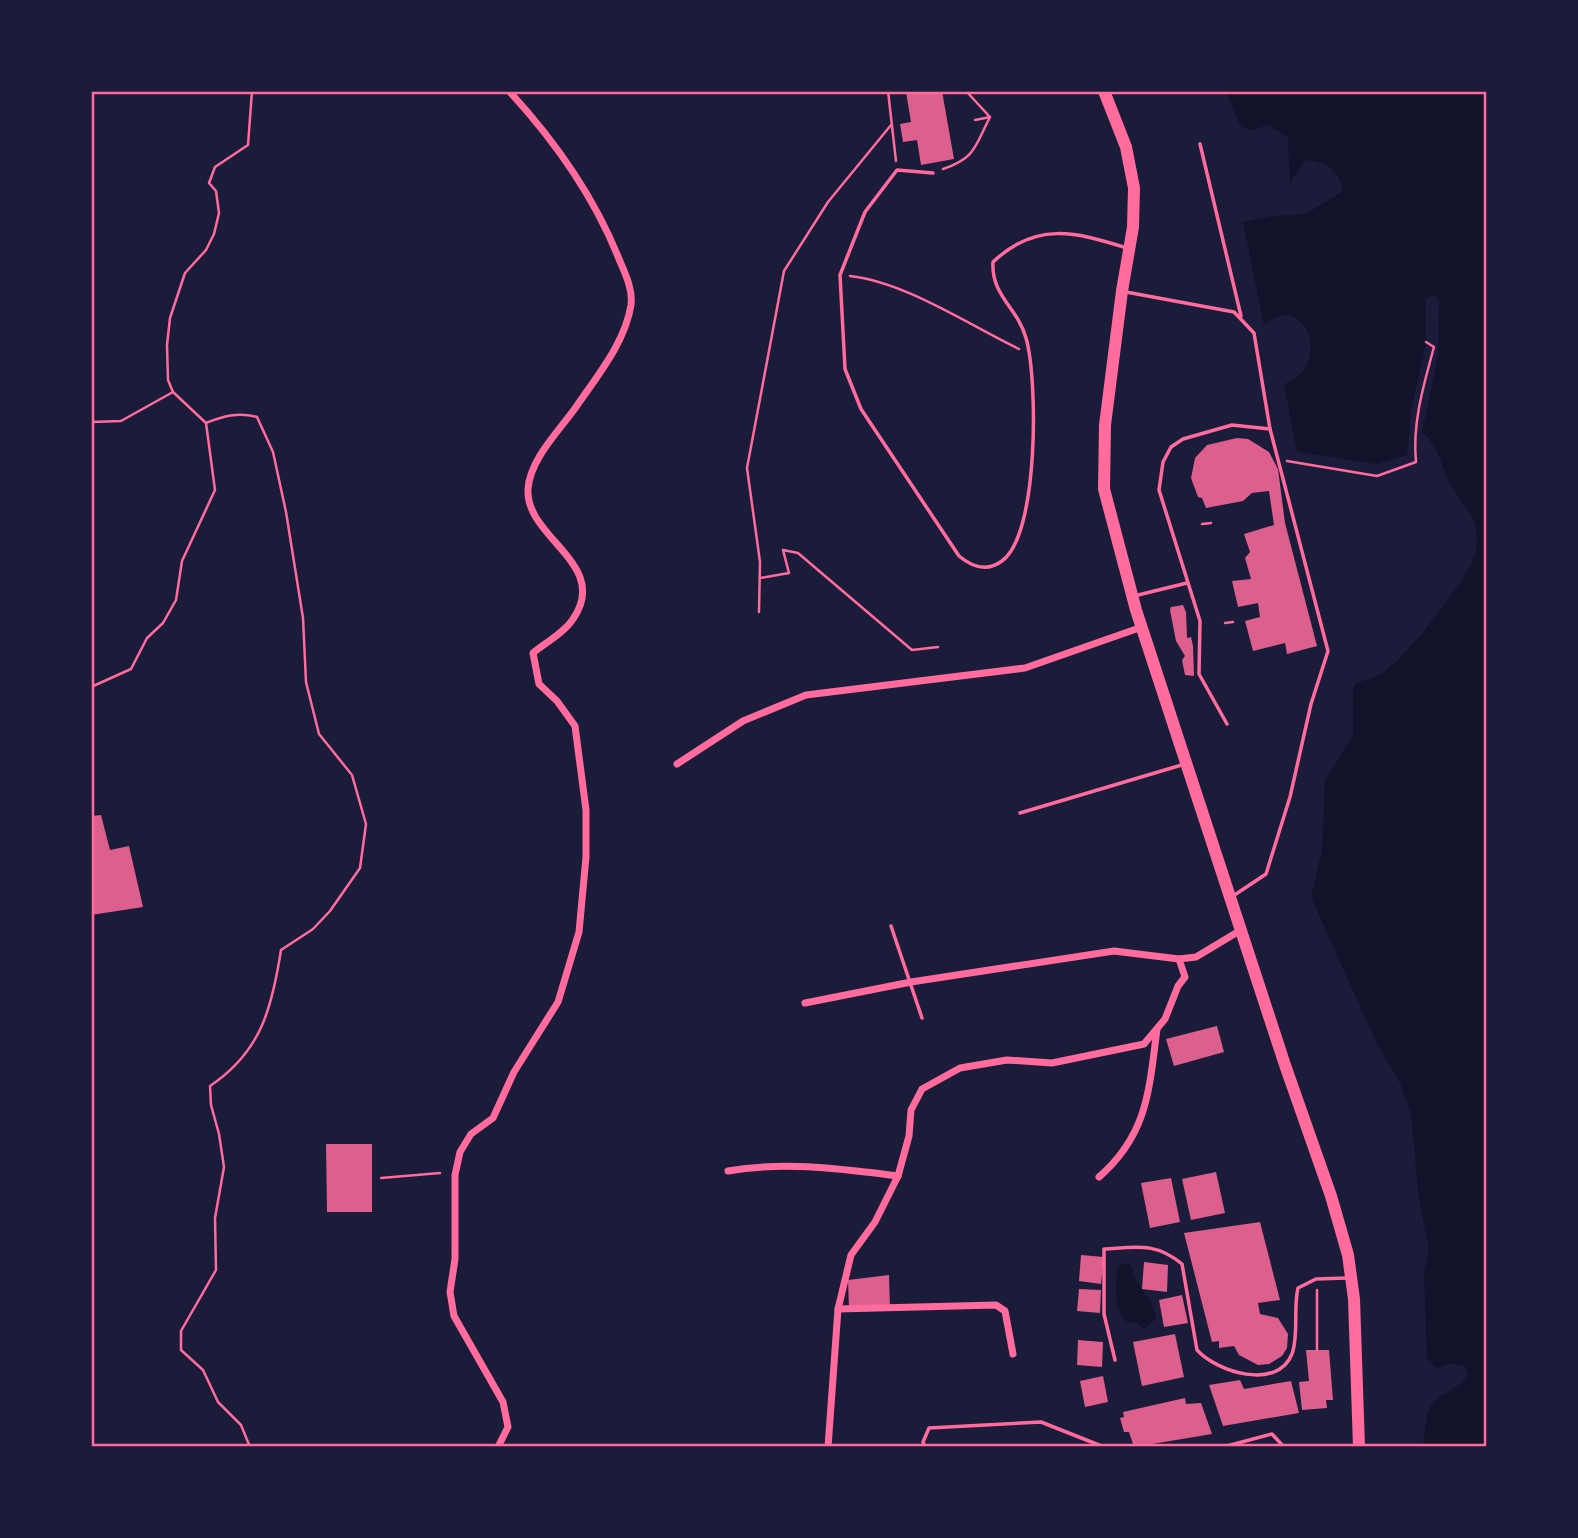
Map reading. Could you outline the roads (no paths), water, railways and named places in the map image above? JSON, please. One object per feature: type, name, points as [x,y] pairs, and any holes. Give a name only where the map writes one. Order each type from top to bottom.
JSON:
[{"type":"main road","points":[[1104,91],[1131,166],[1133,227],[1105,425],[1104,489],[1132,597],[1331,1196],[1352,1277],[1359,1447]]},
{"type":"street","points":[[498,1447],[508,1427],[503,1402],[454,1316],[450,1292],[455,1259],[455,1175],[460,1152],[471,1134],[493,1118],[514,1072],[558,1002],[579,932],[586,857],[586,810],[575,726],[557,701],[539,684],[533,653],[574,619],[583,591],[579,569],[534,513],[528,491],[533,468],[609,359],[631,304],[629,283],[603,217],[545,131],[509,91]]},
{"type":"street","points":[[677,764],[743,721],[806,695],[1025,668],[1142,627]]},
{"type":"street","points":[[805,1003],[911,982],[1114,951],[1179,959],[1196,957],[1241,930]]},
{"type":"street","points":[[828,1447],[838,1309],[851,1255],[875,1222],[898,1176],[909,1136],[911,1110],[922,1089],[960,1068],[1007,1060],[1052,1063],[1093,1057],[1144,1044],[1166,1019],[1178,986],[1185,977],[1179,959]]},
{"type":"street","points":[[1099,1177],[1119,1159],[1138,1130],[1150,1086],[1157,1028]]},
{"type":"street","points":[[728,1171],[763,1165],[830,1167],[898,1176]]},
{"type":"street","points":[[838,1309],[996,1306],[1005,1311],[1013,1354]]},
{"type":"lane","points":[[1200,144],[1242,318]]},
{"type":"lane","points":[[933,173],[897,170],[865,212],[840,275],[845,369],[861,410],[959,556],[969,565],[984,568],[1002,561],[1014,547],[1027,507],[1035,418],[1029,354],[1020,322],[992,278],[993,262],[1003,252],[1046,232],[1092,237],[1129,249]]},
{"type":"lane","points":[[1122,291],[1234,312],[1254,332],[1270,429],[1328,651],[1311,704],[1290,797],[1266,874],[1231,897]]},
{"type":"lane","points":[[1227,724],[1199,674],[1200,621],[1159,490],[1163,462],[1171,447],[1199,433],[1232,425],[1270,429]]},
{"type":"lane","points":[[1132,597],[1187,583]]},
{"type":"lane","points":[[1020,813],[1187,764]]},
{"type":"lane","points":[[891,926],[922,1018]]},
{"type":"lane","points":[[1115,1360],[1104,1314],[1104,1249],[1148,1246],[1166,1251],[1182,1264],[1197,1350],[1222,1369],[1247,1374],[1272,1372],[1289,1360],[1293,1350],[1298,1288],[1316,1279],[1352,1277]]},
{"type":"lane","points":[[925,1447],[923,1442],[929,1428],[1041,1422],[1104,1447]]},
{"type":"lane","points":[[1223,1447],[1272,1434],[1284,1447]]}]
